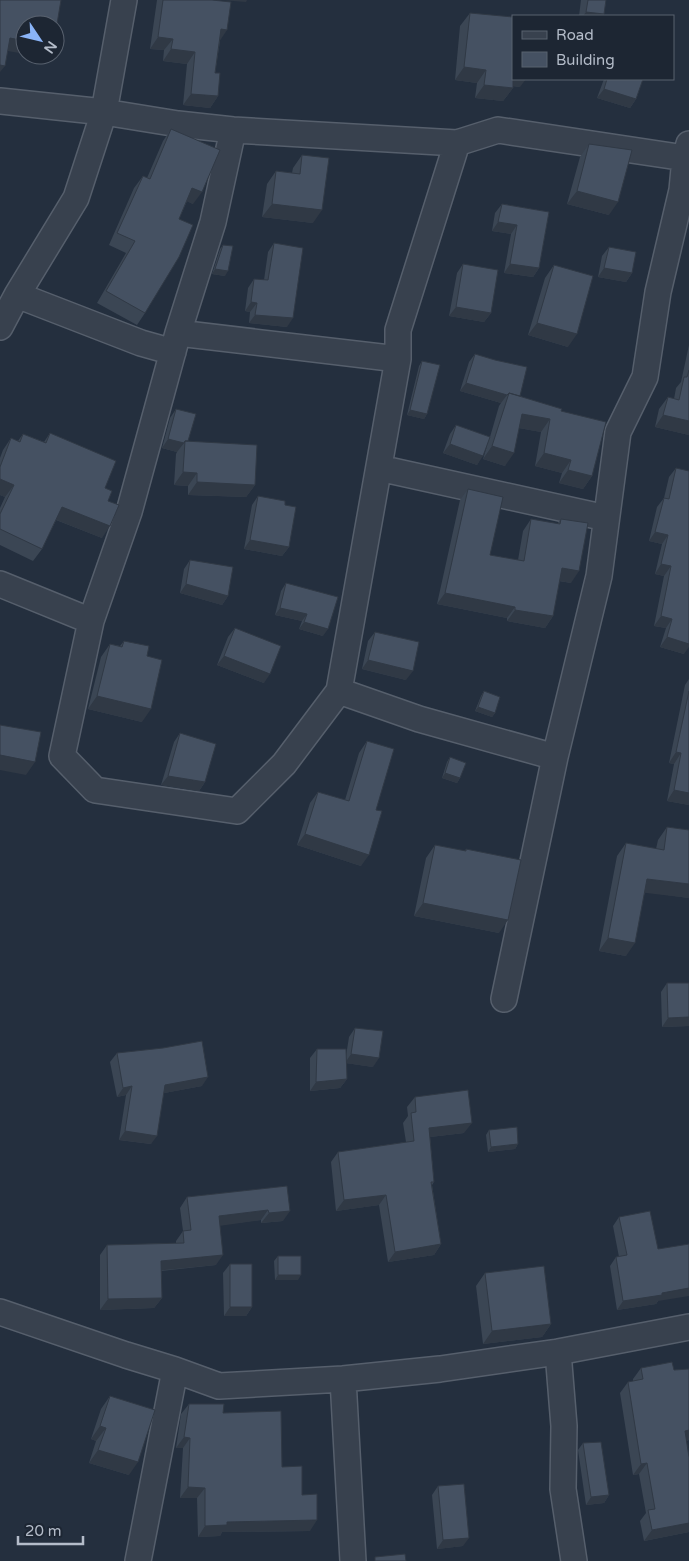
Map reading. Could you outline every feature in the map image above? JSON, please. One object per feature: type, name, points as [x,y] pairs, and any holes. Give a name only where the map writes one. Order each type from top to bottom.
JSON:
[{"type":"street","points":[[0,327],[17,295],[76,198],[104,112],[124,0]]},
{"type":"street","points":[[0,101],[104,112],[178,124],[234,130],[457,143],[498,130],[612,146],[687,151],[682,190],[658,292],[645,377],[618,432],[599,576],[555,757],[504,999]]},
{"type":"street","points":[[234,130],[213,222],[176,342],[129,512],[90,621],[62,756],[95,790],[236,811],[284,764],[340,691],[398,359],[398,330],[457,143]]},
{"type":"street","points":[[17,295],[141,343],[176,342],[398,359]]},
{"type":"street","points":[[379,468],[606,518]]},
{"type":"street","points":[[0,584],[90,621]]},
{"type":"street","points":[[340,691],[419,719],[555,757]]},
{"type":"street","points":[[0,1312],[219,1386],[343,1379],[440,1369],[558,1352],[689,1328]]},
{"type":"street","points":[[558,1352],[564,1426],[563,1489],[574,1561]]},
{"type":"street","points":[[138,1561],[175,1370]]},
{"type":"street","points":[[343,1379],[353,1561]]},
{"type":"building","points":[[0,0],[61,0],[58,15],[15,15],[15,39],[10,38],[5,66],[0,65]]},
{"type":"building","points":[[163,0],[231,2],[227,30],[221,29],[215,73],[220,73],[218,96],[191,94],[195,52],[171,49],[173,39],[158,37]]},
{"type":"building","points":[[588,0],[606,0],[604,14],[586,12]]},
{"type":"building","points":[[470,13],[512,17],[513,88],[484,85],[486,70],[464,67]]},
{"type":"building","points":[[607,80],[643,80],[636,99],[604,89]]},
{"type":"building","points":[[171,129],[220,150],[202,192],[192,188],[179,219],[193,225],[179,257],[145,313],[106,291],[135,241],[117,233],[143,176],[150,179]]},
{"type":"building","points":[[589,144],[632,150],[618,202],[577,191]]},
{"type":"building","points":[[302,155],[329,158],[322,210],[272,204],[276,171],[300,174]]},
{"type":"building","points":[[502,204],[549,212],[539,268],[510,264],[517,225],[498,222]]},
{"type":"building","points":[[274,243],[303,248],[293,318],[255,315],[257,303],[251,302],[254,279],[268,280]]},
{"type":"building","points":[[223,245],[233,246],[228,271],[215,269]]},
{"type":"building","points":[[609,247],[636,252],[632,273],[604,268]]},
{"type":"building","points":[[463,264],[498,270],[491,313],[456,307]]},
{"type":"building","points":[[554,265],[593,276],[577,334],[537,323]]},
{"type":"building","points":[[475,354],[527,367],[520,396],[509,393],[507,395],[466,383]]},
{"type":"building","points":[[422,361],[440,365],[427,414],[410,410]]},
{"type":"building","points":[[689,370],[689,421],[663,415],[668,397],[679,400],[684,377],[687,377]]},
{"type":"building","points":[[509,393],[562,409],[561,411],[606,422],[592,476],[568,470],[571,460],[544,453],[550,419],[522,414],[514,453],[492,446]]},
{"type":"building","points":[[176,409],[196,414],[188,441],[184,443],[168,439]]},
{"type":"building","points":[[456,425],[490,437],[483,456],[450,444]]},
{"type":"building","points":[[50,433],[116,461],[105,488],[112,491],[108,501],[119,505],[110,526],[62,507],[42,549],[0,529],[0,514],[14,485],[0,479],[0,467],[11,438],[20,442],[23,434],[46,443]]},
{"type":"building","points":[[185,441],[257,445],[255,485],[197,482],[197,473],[183,472]]},
{"type":"building","points":[[676,468],[689,471],[689,644],[667,637],[672,619],[661,616],[671,566],[661,564],[668,535],[655,532],[664,498],[669,499]]},
{"type":"building","points":[[468,489],[503,497],[490,555],[524,561],[531,519],[560,524],[561,519],[588,523],[579,571],[562,568],[553,616],[515,610],[515,607],[445,593]]},
{"type":"building","points":[[258,496],[285,501],[285,505],[296,507],[289,547],[250,540]]},
{"type":"building","points":[[190,560],[233,567],[228,596],[186,584]]},
{"type":"building","points":[[286,583],[338,597],[328,629],[304,622],[307,614],[280,608]]},
{"type":"building","points":[[235,628],[281,646],[270,674],[224,656]]},
{"type":"building","points":[[375,632],[419,642],[413,671],[368,660]]},
{"type":"building","points":[[124,641],[149,646],[147,656],[162,660],[151,709],[97,696],[110,644],[122,647]]},
{"type":"building","points":[[484,691],[500,697],[495,713],[478,707]]},
{"type":"building","points":[[689,691],[689,793],[674,790],[681,753],[676,752]]},
{"type":"building","points":[[0,725],[41,732],[35,762],[0,755]]},
{"type":"building","points":[[180,733],[216,744],[205,782],[168,776]]},
{"type":"building","points":[[367,741],[394,749],[376,810],[382,811],[369,855],[305,834],[318,792],[349,801]]},
{"type":"building","points":[[450,757],[466,763],[460,778],[445,773]]},
{"type":"building","points":[[667,827],[689,830],[689,884],[647,879],[635,943],[608,938],[626,843],[664,850]]},
{"type":"building","points":[[435,845],[521,860],[508,920],[423,903]]},
{"type":"building","points":[[667,983],[689,983],[689,1017],[668,1018]]},
{"type":"building","points":[[355,1028],[383,1031],[379,1058],[351,1054]]},
{"type":"building","points":[[202,1041],[208,1077],[165,1085],[157,1136],[125,1131],[132,1086],[123,1088],[117,1053]]},
{"type":"building","points":[[317,1049],[346,1049],[347,1079],[316,1082]]},
{"type":"building","points":[[468,1090],[472,1123],[429,1128],[434,1182],[431,1182],[441,1244],[395,1252],[386,1195],[344,1200],[338,1152],[414,1141],[411,1113],[416,1112],[415,1097]]},
{"type":"building","points":[[517,1127],[518,1144],[491,1147],[489,1130]]},
{"type":"building","points":[[287,1186],[290,1211],[269,1213],[268,1210],[219,1216],[223,1255],[161,1261],[162,1298],[108,1299],[107,1245],[184,1243],[183,1231],[191,1230],[187,1197]]},
{"type":"building","points":[[650,1211],[658,1249],[689,1244],[689,1288],[662,1293],[662,1295],[623,1301],[616,1257],[627,1255],[619,1217]]},
{"type":"building","points":[[278,1256],[301,1256],[301,1275],[278,1275]]},
{"type":"building","points":[[230,1264],[252,1264],[252,1307],[230,1307]]},
{"type":"building","points":[[544,1266],[551,1324],[492,1331],[485,1273]]},
{"type":"building","points":[[672,1362],[674,1370],[689,1369],[689,1430],[685,1431],[689,1457],[689,1523],[652,1530],[648,1510],[655,1509],[647,1463],[641,1464],[628,1382],[643,1379],[641,1368]]},
{"type":"building","points":[[110,1396],[155,1410],[138,1462],[98,1450],[106,1428],[100,1426]]},
{"type":"building","points":[[189,1404],[224,1404],[223,1413],[281,1411],[282,1467],[302,1466],[302,1495],[317,1494],[317,1520],[227,1522],[227,1525],[205,1526],[205,1488],[188,1487],[190,1438],[184,1437]]},
{"type":"building","points":[[601,1442],[609,1495],[591,1497],[583,1443]]},
{"type":"building","points":[[464,1484],[469,1538],[443,1540],[438,1486]]},
{"type":"building","points":[[405,1554],[406,1561],[375,1561],[375,1557]]}]
